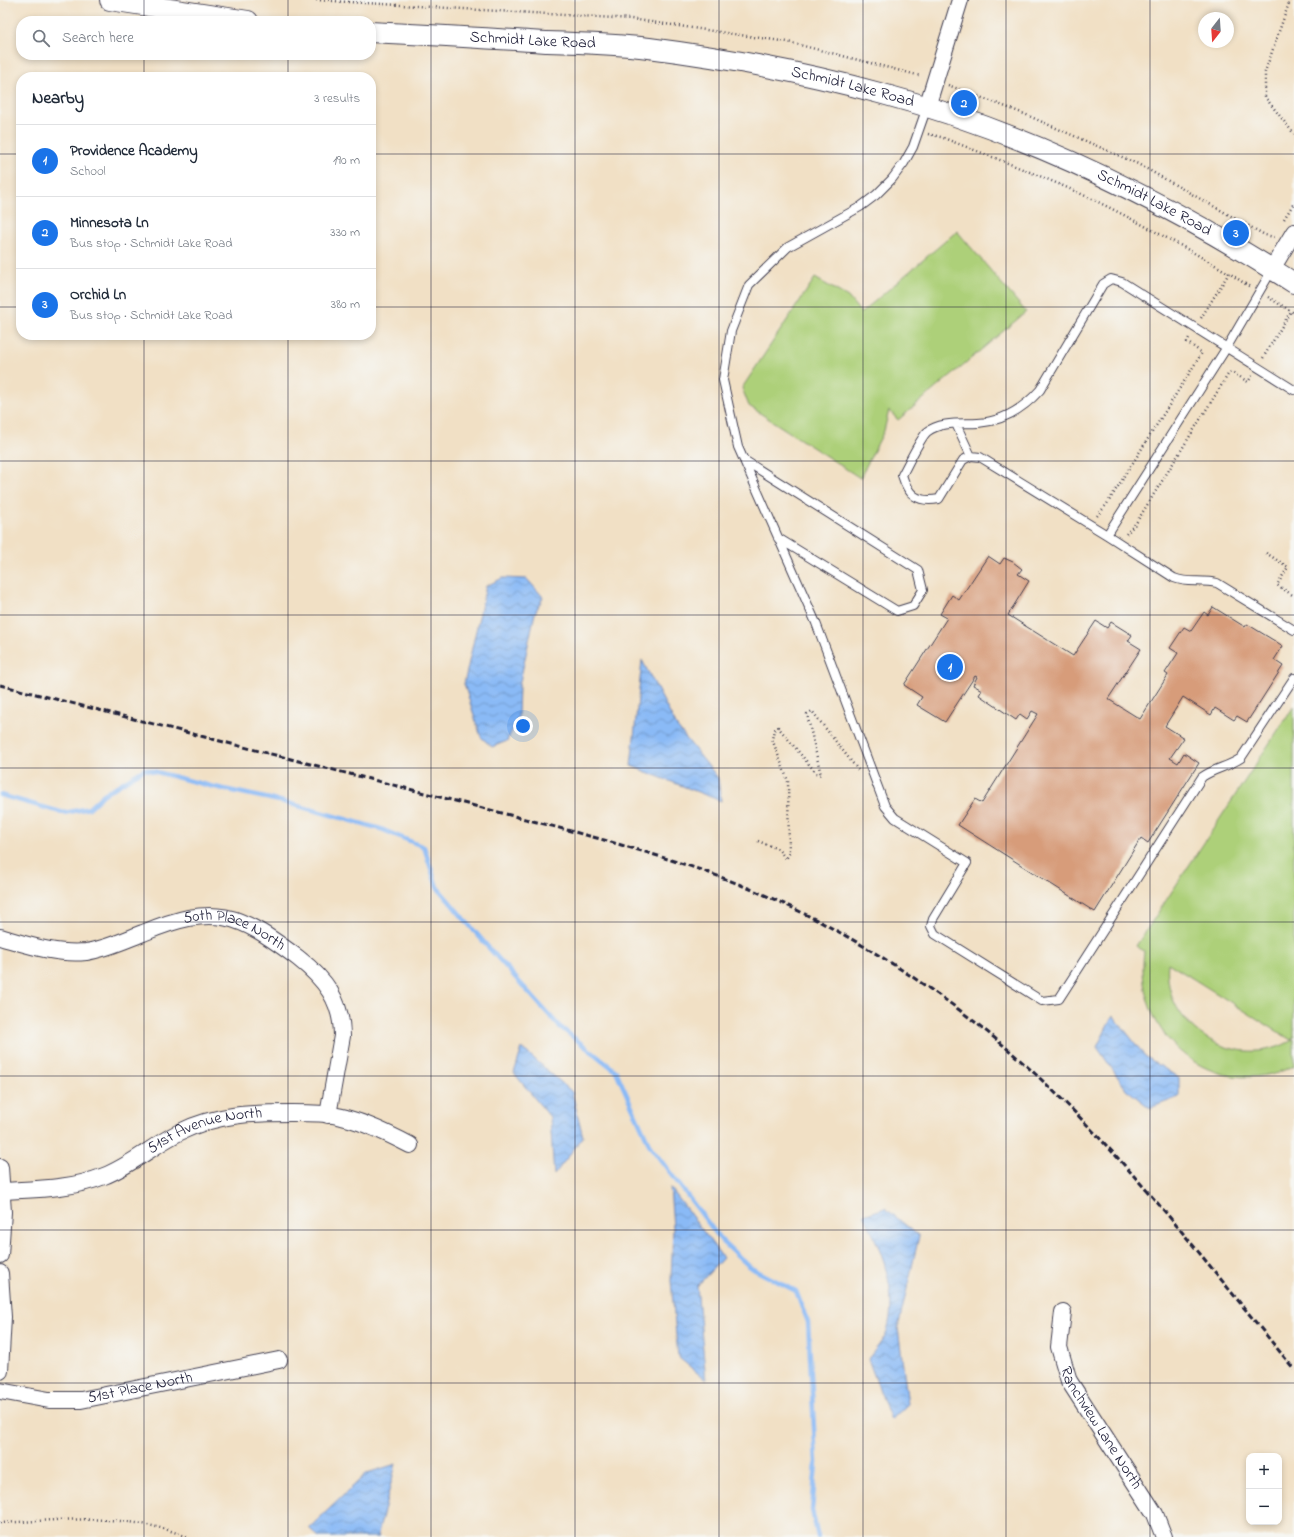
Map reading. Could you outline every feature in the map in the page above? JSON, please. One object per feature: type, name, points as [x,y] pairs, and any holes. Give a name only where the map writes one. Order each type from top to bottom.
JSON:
[{"type":"street","points":[[110,0],[215,16]]},
{"type":"street","points":[[927,107],[960,0]]},
{"type":"street","name":"Schmidt Lake Road","points":[[376,32],[660,50],[720,58],[882,93],[927,107],[1054,154],[1138,194],[1255,257],[1294,283]]},
{"type":"street","points":[[1272,269],[1294,232]]},
{"type":"street","name":"50th Place North","points":[[0,937],[47,950],[73,953],[98,950],[166,923],[192,916],[219,916],[245,923],[257,929],[318,975],[332,993],[337,1003],[342,1025],[342,1036],[328,1115]]},
{"type":"street","name":"51st Avenue North","points":[[3,1190],[70,1186],[104,1177],[136,1161],[179,1132],[205,1121],[227,1115],[261,1113],[328,1115],[346,1118],[379,1128],[410,1145]]},
{"type":"street","points":[[0,1167],[3,1190],[0,1255]]},
{"type":"street","points":[[0,1273],[3,1317],[0,1372]]},
{"type":"street","name":"Ranchview Lane North","points":[[1063,1312],[1059,1347],[1069,1381],[1155,1514],[1164,1537]]},
{"type":"street","name":"51st Place North","points":[[0,1391],[49,1400],[81,1400],[279,1360]]},
{"type":"lane","points":[[927,107],[904,163],[876,195],[860,207],[788,247],[749,285],[731,331],[724,380],[738,447],[816,624],[885,806],[895,818],[967,863],[933,919],[931,926],[935,934],[1042,1001],[1052,1002],[1059,999],[1202,777],[1212,770],[1228,766],[1241,758],[1294,678]]},
{"type":"lane","points":[[1106,534],[1227,347],[1272,269]]},
{"type":"lane","points":[[1294,390],[1196,327],[1122,282],[1111,279],[1103,284],[1040,390],[1029,402],[1015,412],[999,418],[980,423],[940,426],[926,432],[902,475],[910,493],[919,499],[930,501],[939,499],[963,460],[971,456],[980,457],[1106,534],[1174,578],[1183,582],[1207,581],[1217,583],[1294,630]]},
{"type":"lane","points":[[956,424],[971,456]]},
{"type":"lane","points":[[744,460],[918,570],[924,590],[913,606],[897,611],[778,538]]},
{"type":"path","points":[[1290,0],[1265,72],[1265,98],[1294,134]]},
{"type":"path","points":[[918,132],[941,137],[1036,174],[1149,228],[1238,279]]},
{"type":"path","points":[[1101,509],[1108,504],[1202,353],[1187,342],[1229,273]]},
{"type":"path","points":[[1136,523],[1229,373],[1232,372],[1248,382],[1291,311],[1294,313]]},
{"type":"path","points":[[1266,553],[1288,567],[1277,585],[1294,596]]},
{"type":"path","points":[[758,841],[778,849],[786,859],[789,854],[788,781],[772,740],[774,730],[778,727],[817,774],[821,775],[807,714],[812,711],[860,772],[871,768]]},
{"type":"path","points":[[0,1524],[57,1520],[108,1520],[146,1525],[187,1537]]},
{"type":"green space","points":[[957,231],[1026,312],[898,420],[889,410],[884,431],[860,478],[749,406],[742,388],[815,278],[848,297],[861,313]]},
{"type":"green space","points":[[1294,706],[1294,1037],[1291,1040],[1168,963],[1169,987],[1177,1008],[1191,1025],[1208,1039],[1229,1048],[1251,1051],[1273,1048],[1294,1039],[1294,1066],[1264,1075],[1235,1076],[1208,1069],[1184,1055],[1165,1035],[1151,1011],[1144,982],[1144,951],[1136,946]]},
{"type":"water","points":[[503,578],[527,579],[543,597],[535,613],[519,686],[518,717],[507,741],[492,747],[481,737],[464,684],[486,586]]},
{"type":"water","points":[[642,660],[677,727],[718,778],[721,801],[631,766]]},
{"type":"water","points":[[1113,1015],[1145,1056],[1179,1078],[1179,1097],[1150,1108],[1126,1089],[1097,1047]]},
{"type":"water","points":[[522,1048],[572,1092],[583,1137],[554,1175],[550,1117],[514,1073]]},
{"type":"water","points":[[670,1187],[723,1258],[697,1286],[706,1380],[678,1357],[671,1281],[673,1227]]},
{"type":"water","points":[[885,1208],[919,1236],[898,1328],[908,1404],[891,1420],[868,1359],[886,1334],[890,1316],[891,1301],[882,1257],[864,1215]]},
{"type":"water","points":[[396,1464],[378,1534],[379,1537],[319,1537],[309,1528],[367,1473]]},
{"type":"building","points":[[988,556],[1000,564],[1004,558],[1013,562],[1022,569],[1018,574],[1029,581],[1008,615],[1073,656],[1096,621],[1107,628],[1111,622],[1132,635],[1128,641],[1141,649],[1108,699],[1140,719],[1168,675],[1165,673],[1178,653],[1170,648],[1184,627],[1191,631],[1204,612],[1208,615],[1213,607],[1245,627],[1247,624],[1283,646],[1274,660],[1283,666],[1247,722],[1237,716],[1234,720],[1215,708],[1211,715],[1183,697],[1165,726],[1184,738],[1170,758],[1178,763],[1184,753],[1199,763],[1148,843],[1141,838],[1095,912],[958,825],[975,799],[982,803],[1038,714],[1032,711],[1027,719],[1020,714],[1016,720],[979,695],[982,690],[973,685],[977,677],[975,676],[945,722],[917,705],[922,697],[904,685],[947,618],[940,614],[952,595],[959,600]]},
{"type":"waterway","points":[[0,795],[64,813],[89,808],[104,794],[145,769],[210,786],[284,802],[381,829],[424,847],[437,887],[488,947],[559,1026],[616,1071],[650,1146],[721,1240],[751,1268],[796,1291],[808,1322],[816,1463],[812,1510],[818,1537]]},
{"type":"railway","points":[[0,685],[480,807],[622,845],[730,881],[776,900],[830,927],[908,974],[958,1009],[1006,1048],[1052,1089],[1095,1133],[1177,1226],[1294,1369]]},
{"type":"place","name":"Minnesota Ln","points":[[964,103]]},
{"type":"place","name":"Orchid Ln","points":[[1236,233]]},
{"type":"place","name":"Providence Academy","points":[[950,667]]}]
